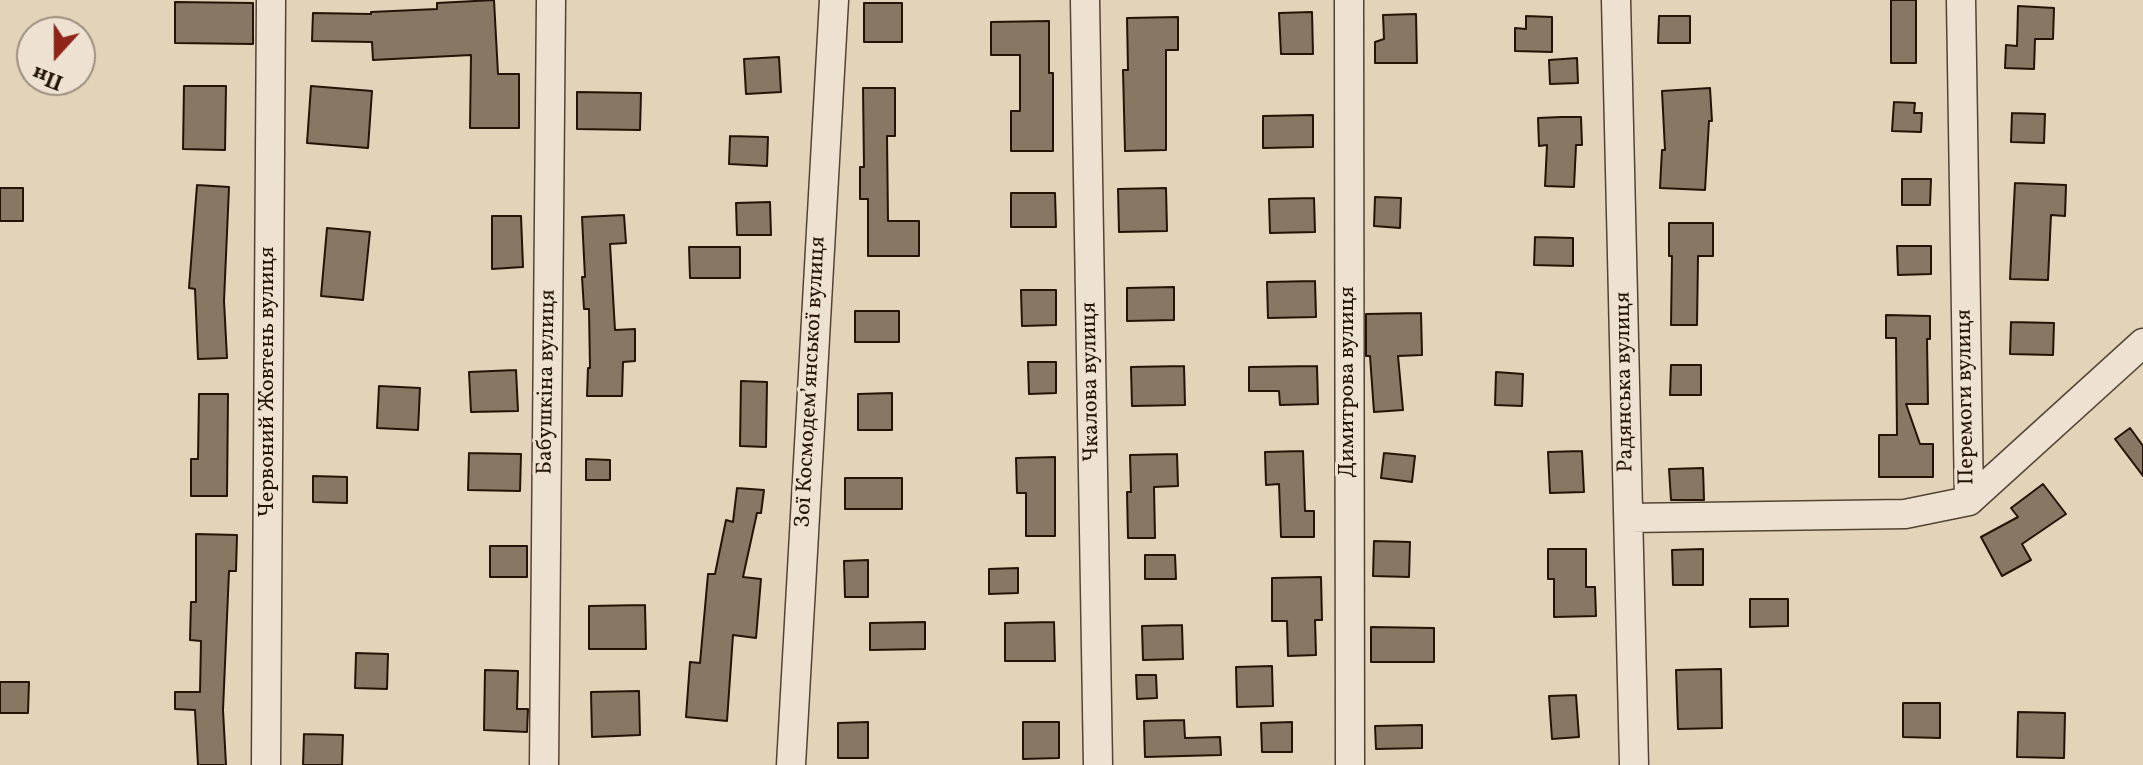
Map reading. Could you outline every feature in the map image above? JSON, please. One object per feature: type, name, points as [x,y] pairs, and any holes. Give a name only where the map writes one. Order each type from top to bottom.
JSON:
[{"type":"street","name":"Червоний Жовтень вулиця","points":[[266,765],[271,0]]},
{"type":"street","name":"Бабушкіна вулиця","points":[[544,765],[551,0]]},
{"type":"street","name":"Зої Космодем’янської вулиця","points":[[791,765],[834,0]]},
{"type":"street","name":"Чкалова вулиця","points":[[1085,0],[1098,765]]},
{"type":"street","name":"Димитрова вулиця","points":[[1349,0],[1350,765]]},
{"type":"street","name":"Радянська вулиця","points":[[1616,0],[1634,765]]},
{"type":"street","name":"Перемоги вулиця","points":[[1629,518],[1905,514],[1969,501],[1961,0]]},
{"type":"street","points":[[1969,501],[2143,343]]},
{"type":"building","points":[[494,0],[498,74],[519,74],[519,128],[470,128],[471,55],[373,60],[372,42],[312,41],[313,13],[371,14],[437,9],[437,3]]},
{"type":"building","points":[[1891,0],[1916,0],[1916,63],[1891,63]]},
{"type":"building","points":[[175,2],[253,3],[253,44],[175,43]]},
{"type":"building","points":[[864,3],[902,3],[902,42],[864,42]]},
{"type":"building","points":[[2018,6],[2054,8],[2053,39],[2035,39],[2034,69],[2005,68],[2006,45],[2017,46]]},
{"type":"building","points":[[1312,12],[1313,54],[1281,54],[1279,13]]},
{"type":"building","points":[[1416,14],[1417,63],[1375,63],[1375,42],[1384,39],[1383,15]]},
{"type":"building","points":[[1526,16],[1552,17],[1552,52],[1515,51],[1515,28],[1526,29]]},
{"type":"building","points":[[1659,16],[1690,16],[1690,43],[1658,43]]},
{"type":"building","points":[[1178,17],[1178,50],[1166,50],[1166,150],[1125,151],[1123,70],[1128,70],[1127,18]]},
{"type":"building","points":[[1049,21],[1053,151],[1011,151],[1011,111],[1020,111],[1020,55],[991,55],[991,22]]},
{"type":"building","points":[[779,57],[781,92],[746,94],[744,59]]},
{"type":"building","points":[[1577,58],[1578,83],[1550,84],[1549,60]]},
{"type":"building","points":[[184,86],[226,86],[225,150],[183,149]]},
{"type":"building","points":[[311,86],[372,91],[368,148],[307,143]]},
{"type":"building","points":[[863,88],[895,88],[895,136],[887,136],[888,221],[919,221],[919,256],[868,256],[868,199],[860,199],[860,167],[864,167]]},
{"type":"building","points":[[1710,88],[1712,121],[1709,121],[1705,190],[1660,188],[1662,150],[1665,150],[1662,91]]},
{"type":"building","points":[[577,92],[641,93],[640,130],[577,129]]},
{"type":"building","points":[[1894,102],[1915,103],[1914,113],[1922,113],[1921,132],[1892,131]]},
{"type":"building","points":[[2012,113],[2045,114],[2044,143],[2011,142]]},
{"type":"building","points":[[1313,115],[1313,147],[1263,148],[1263,116]]},
{"type":"building","points":[[1581,117],[1582,145],[1576,145],[1574,187],[1545,186],[1547,145],[1539,146],[1538,118]]},
{"type":"building","points":[[730,136],[768,137],[767,166],[729,164]]},
{"type":"building","points":[[1902,179],[1931,179],[1930,205],[1902,205]]},
{"type":"building","points":[[2015,183],[2066,185],[2065,216],[2051,215],[2048,280],[2010,279]]},
{"type":"building","points":[[197,185],[229,187],[224,301],[227,358],[198,359],[195,289],[189,288]]},
{"type":"building","points":[[0,188],[23,188],[23,221],[0,221]]},
{"type":"building","points":[[1166,188],[1167,231],[1119,232],[1118,189]]},
{"type":"building","points":[[1011,193],[1055,193],[1056,227],[1011,227]]},
{"type":"building","points":[[1375,197],[1401,198],[1400,228],[1374,226]]},
{"type":"building","points":[[1314,198],[1315,232],[1270,233],[1269,199]]},
{"type":"building","points":[[770,202],[771,235],[737,235],[736,203]]},
{"type":"building","points":[[624,215],[626,243],[610,244],[615,330],[635,329],[635,361],[623,362],[622,396],[587,396],[589,309],[584,309],[582,217]]},
{"type":"building","points":[[492,216],[521,216],[523,267],[492,269]]},
{"type":"building","points":[[1669,223],[1713,223],[1713,256],[1698,256],[1697,325],[1671,325]]},
{"type":"building","points":[[327,228],[370,232],[363,300],[321,296]]},
{"type":"building","points":[[1535,237],[1573,238],[1573,266],[1534,265]]},
{"type":"building","points":[[1897,246],[1931,246],[1931,274],[1898,275]]},
{"type":"building","points":[[689,247],[740,247],[740,278],[690,278]]},
{"type":"building","points":[[1315,281],[1316,317],[1268,318],[1267,282]]},
{"type":"building","points":[[1174,287],[1174,320],[1127,321],[1127,288]]},
{"type":"building","points":[[1021,290],[1056,290],[1056,325],[1022,326]]},
{"type":"building","points":[[855,311],[899,311],[899,342],[855,342]]},
{"type":"building","points":[[1421,313],[1422,355],[1398,356],[1403,410],[1374,412],[1370,356],[1366,356],[1366,314]]},
{"type":"building","points":[[1886,315],[1930,316],[1930,339],[1927,339],[1928,404],[1906,404],[1920,444],[1933,444],[1933,477],[1879,477],[1879,435],[1897,435],[1896,338],[1886,338]]},
{"type":"building","points":[[2011,322],[2054,323],[2053,355],[2010,354]]},
{"type":"building","points":[[1028,362],[1056,362],[1056,393],[1029,394]]},
{"type":"building","points":[[1671,365],[1701,365],[1701,395],[1670,395]]},
{"type":"building","points":[[1184,366],[1185,405],[1132,406],[1131,367]]},
{"type":"building","points":[[1317,366],[1318,404],[1280,405],[1279,391],[1249,391],[1249,367]]},
{"type":"building","points":[[516,370],[518,411],[471,412],[469,372]]},
{"type":"building","points":[[1496,372],[1523,374],[1522,406],[1495,405]]},
{"type":"building","points":[[741,381],[767,382],[766,447],[740,446]]},
{"type":"building","points":[[379,386],[420,388],[418,430],[377,428]]},
{"type":"building","points":[[892,393],[892,430],[858,430],[858,394]]},
{"type":"building","points":[[199,394],[228,394],[227,496],[191,496],[191,459],[198,459]]},
{"type":"building","points":[[2130,428],[2143,446],[2143,476],[2115,439]]},
{"type":"building","points":[[1303,451],[1305,511],[1314,511],[1314,537],[1281,537],[1279,484],[1266,485],[1265,452]]},
{"type":"building","points":[[1582,451],[1584,492],[1550,493],[1548,452]]},
{"type":"building","points":[[469,453],[521,454],[520,491],[468,490]]},
{"type":"building","points":[[1384,453],[1415,456],[1412,482],[1381,478]]},
{"type":"building","points":[[1177,454],[1178,486],[1154,487],[1155,538],[1128,538],[1130,455]]},
{"type":"building","points":[[1055,457],[1055,536],[1026,536],[1026,493],[1017,493],[1016,458]]},
{"type":"building","points":[[586,459],[610,460],[610,480],[586,480]]},
{"type":"building","points":[[1703,468],[1704,500],[1671,500],[1669,469]]},
{"type":"building","points":[[313,476],[347,477],[347,503],[313,502]]},
{"type":"building","points":[[845,478],[902,478],[902,509],[845,509]]},
{"type":"building","points":[[2043,484],[2066,514],[2022,544],[2031,560],[2002,576],[1981,537],[2018,517],[2011,508]]},
{"type":"building","points":[[737,488],[764,490],[761,513],[757,513],[743,577],[761,579],[756,638],[733,635],[727,721],[686,717],[690,662],[700,663],[708,574],[715,574],[726,520],[733,522]]},
{"type":"building","points":[[196,534],[237,535],[236,571],[229,571],[223,710],[226,765],[198,765],[195,710],[175,709],[175,692],[200,692],[201,641],[190,640],[191,602],[196,602]]},
{"type":"building","points":[[1374,541],[1410,542],[1409,577],[1373,576]]},
{"type":"building","points":[[490,546],[527,546],[527,577],[490,577]]},
{"type":"building","points":[[1548,549],[1586,549],[1586,587],[1595,587],[1596,616],[1554,617],[1554,579],[1548,579]]},
{"type":"building","points":[[1703,549],[1703,585],[1673,585],[1672,550]]},
{"type":"building","points":[[1145,555],[1175,555],[1176,579],[1145,579]]},
{"type":"building","points":[[868,560],[868,597],[845,597],[844,561]]},
{"type":"building","points":[[1018,568],[1018,593],[989,594],[989,569]]},
{"type":"building","points":[[1321,577],[1322,620],[1315,620],[1316,655],[1288,656],[1287,621],[1272,621],[1272,578]]},
{"type":"building","points":[[1750,599],[1788,599],[1788,626],[1750,627]]},
{"type":"building","points":[[645,605],[646,649],[589,649],[589,606]]},
{"type":"building","points":[[925,622],[925,649],[870,650],[870,623]]},
{"type":"building","points":[[1054,622],[1055,661],[1005,661],[1005,623]]},
{"type":"building","points":[[1182,625],[1183,659],[1143,660],[1142,626]]},
{"type":"building","points":[[1371,627],[1434,628],[1434,662],[1371,662]]},
{"type":"building","points":[[356,653],[388,654],[387,689],[355,688]]},
{"type":"building","points":[[1272,666],[1273,706],[1237,707],[1236,667]]},
{"type":"building","points":[[1721,669],[1722,728],[1678,729],[1676,670]]},
{"type":"building","points":[[485,670],[518,671],[517,709],[528,709],[527,732],[484,730]]},
{"type":"building","points":[[1136,675],[1156,675],[1157,698],[1137,699]]},
{"type":"building","points":[[0,682],[29,682],[28,713],[0,713]]},
{"type":"building","points":[[639,691],[640,735],[592,737],[591,692]]},
{"type":"building","points":[[1576,695],[1579,737],[1552,739],[1549,696]]},
{"type":"building","points":[[1903,703],[1940,703],[1940,738],[1903,737]]},
{"type":"building","points":[[2018,712],[2065,713],[2064,758],[2017,757]]},
{"type":"building","points":[[1184,720],[1185,738],[1220,737],[1221,755],[1145,757],[1144,721]]},
{"type":"building","points":[[868,722],[868,758],[838,758],[838,723]]},
{"type":"building","points":[[1023,722],[1059,722],[1059,758],[1023,759]]},
{"type":"building","points":[[1292,722],[1292,752],[1262,752],[1261,723]]},
{"type":"building","points":[[1422,725],[1422,748],[1376,749],[1375,726]]},
{"type":"building","points":[[304,734],[343,735],[342,765],[303,765]]}]
